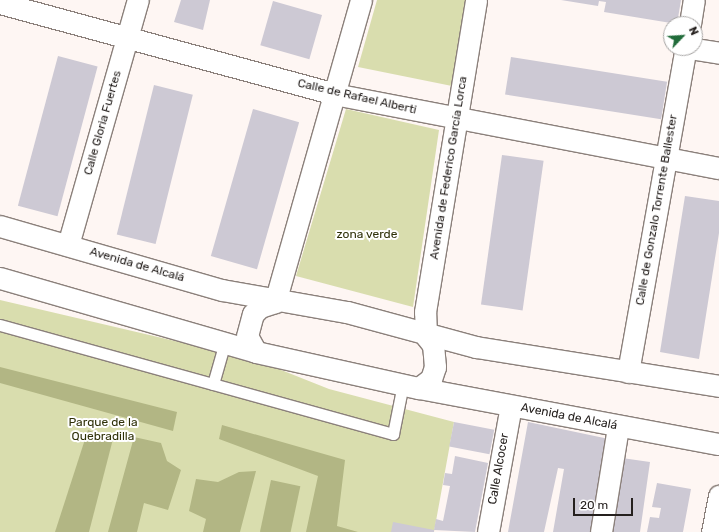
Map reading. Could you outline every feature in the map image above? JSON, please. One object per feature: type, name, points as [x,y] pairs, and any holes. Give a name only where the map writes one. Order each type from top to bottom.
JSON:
[{"type":"street","name":"Calle Gloria Fuertes","points":[[68,245],[138,0]]},
{"type":"street","points":[[256,352],[247,336],[253,314],[260,307],[275,302],[362,0]]},
{"type":"street","name":"Avenida de Federico García Lorca","points":[[426,336],[425,312],[476,0]]},
{"type":"street","points":[[691,16],[694,0]]},
{"type":"street","name":"Calle de Rafael Alberti","points":[[0,3],[127,39],[334,94],[457,119],[719,168]]},
{"type":"street","points":[[703,50],[719,53]]},
{"type":"street","name":"Calle de Gonzalo Torrente Ballester","points":[[628,372],[685,56]]},
{"type":"street","name":"Avenida de Alcalá","points":[[0,226],[275,302],[347,312],[426,336],[628,372],[719,386]]},
{"type":"street","name":"Avenida de Alcalá","points":[[0,278],[256,352],[511,406],[618,427],[719,444]]},
{"type":"street","points":[[411,386],[431,379],[435,367],[433,344],[426,336]]},
{"type":"street","name":"Calle Alcocer","points":[[488,532],[511,406]]},
{"type":"street","points":[[601,532],[618,427]]},
{"type":"street","points":[[712,532],[719,496]]},
{"type":"lane","points":[[0,325],[393,434],[411,386]]},
{"type":"lane","points":[[213,384],[225,342]]},
{"type":"green space","points":[[377,0],[466,0],[452,86],[358,67]]},
{"type":"green space","name":"zona verde","points":[[346,109],[439,130],[413,307],[296,276]]},
{"type":"green space","name":"Parque de la Quebradilla","points":[[0,300],[256,360],[329,389],[454,422],[434,532],[0,532]]},
{"type":"green space","points":[[0,367],[177,412],[173,431],[0,383]]},
{"type":"green space","points":[[222,425],[345,460],[337,526],[358,532],[306,532],[318,476],[219,439]]},
{"type":"green space","points":[[88,430],[113,439],[89,532],[55,532]]},
{"type":"green space","points":[[134,437],[161,443],[167,461],[181,470],[168,510],[144,503],[137,532],[108,532]]},
{"type":"green space","points":[[256,471],[240,532],[203,532],[206,519],[189,511],[196,479],[218,482],[239,472]]},
{"type":"green space","points":[[271,480],[300,486],[291,532],[260,532]]},
{"type":"building","points":[[181,0],[210,0],[203,30],[174,22]]},
{"type":"building","points":[[561,0],[681,0],[678,16],[663,16],[663,22],[604,12],[606,2],[599,1],[598,6]]},
{"type":"building","points":[[273,1],[322,15],[309,59],[260,45]]},
{"type":"building","points":[[58,56],[98,67],[57,216],[18,206]]},
{"type":"building","points":[[511,57],[667,82],[661,119],[505,95]]},
{"type":"building","points":[[154,85],[193,95],[156,244],[117,234]]},
{"type":"building","points":[[253,109],[299,122],[257,269],[211,256]]},
{"type":"building","points":[[502,155],[544,161],[523,310],[481,305]]},
{"type":"building","points":[[685,196],[719,201],[719,233],[699,359],[660,352]]},
{"type":"building","points":[[454,422],[494,430],[489,454],[449,447]]},
{"type":"building","points":[[528,422],[609,439],[594,532],[553,532],[564,469],[558,468],[544,532],[508,532]]},
{"type":"building","points":[[455,456],[488,463],[475,532],[434,530],[436,519],[443,521],[450,486],[443,485],[445,473],[452,474]]},
{"type":"building","points":[[622,458],[650,462],[640,532],[608,532],[612,531]]},
{"type":"building","points":[[657,483],[691,489],[683,532],[647,532],[650,517],[659,518],[661,508],[652,507]]},
{"type":"building","points":[[393,522],[434,530],[434,532],[391,532]]}]
